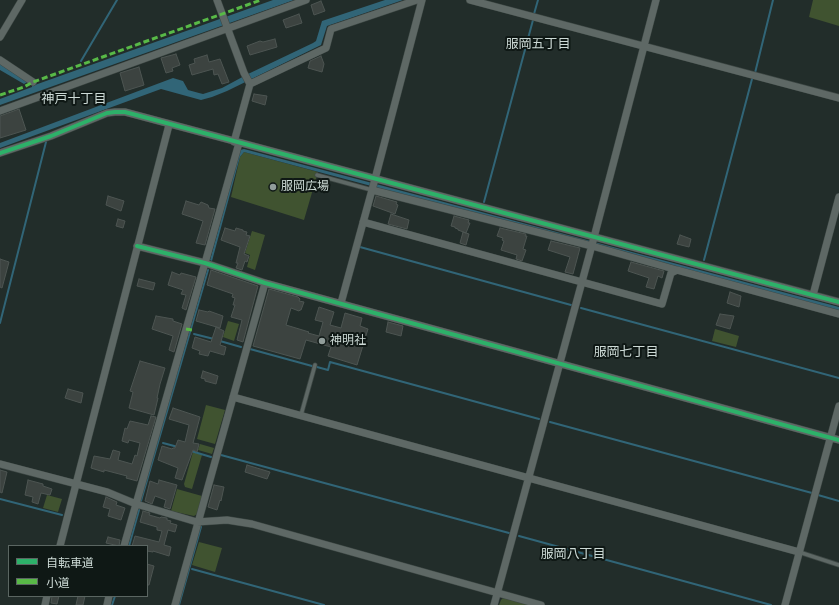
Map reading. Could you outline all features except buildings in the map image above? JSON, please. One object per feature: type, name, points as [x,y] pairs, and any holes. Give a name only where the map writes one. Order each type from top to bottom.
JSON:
[{"type":"street","points":[[0,37],[22,0]]},
{"type":"street","points":[[124,545],[205,263],[236,142],[248,80],[217,0]]},
{"type":"street","points":[[0,111],[227,27],[306,0]]},
{"type":"street","points":[[248,80],[326,48],[331,29],[416,0]]},
{"type":"street","points":[[341,303],[422,0]]},
{"type":"street","points":[[470,0],[839,98]]},
{"type":"street","points":[[494,605],[592,246],[656,0]]},
{"type":"street","points":[[0,60],[33,82]]},
{"type":"street","points":[[0,154],[51,136],[107,113],[125,112],[169,125],[839,302]]},
{"type":"street","points":[[60,545],[169,125]]},
{"type":"street","points":[[372,190],[592,246],[839,314]]},
{"type":"street","points":[[813,295],[839,197]]},
{"type":"street","points":[[363,222],[662,304],[671,273],[677,270]]},
{"type":"street","points":[[137,246],[205,263],[265,283],[839,440]]},
{"type":"street","points":[[175,605],[265,283]]},
{"type":"street","points":[[233,397],[799,552]]},
{"type":"street","points":[[785,605],[839,406]]},
{"type":"street","points":[[0,464],[107,492],[136,504],[198,522],[226,520],[252,524],[542,605]]},
{"type":"lane","points":[[317,175],[372,190]]},
{"type":"lane","points":[[301,415],[315,365]]},
{"type":"lane","points":[[799,552],[839,565]]},
{"type":"green space","points":[[813,0],[839,0],[839,26],[809,17]]},
{"type":"green space","name":"服岡広場","points":[[244,152],[318,172],[304,220],[231,197],[240,157]]},
{"type":"green space","points":[[252,231],[265,235],[255,270],[247,267],[250,255],[245,253]]},
{"type":"green space","points":[[228,321],[239,324],[234,341],[223,337]]},
{"type":"green space","points":[[715,329],[739,336],[736,347],[712,341]]},
{"type":"green space","points":[[206,405],[225,410],[215,444],[197,439]]},
{"type":"green space","points":[[200,444],[214,448],[212,454],[198,450]]},
{"type":"green space","points":[[193,452],[202,455],[192,489],[185,487],[184,484]]},
{"type":"green space","points":[[177,489],[202,496],[197,514],[194,516],[171,511]]},
{"type":"green space","points":[[47,495],[62,499],[58,512],[43,508]]},
{"type":"green space","points":[[199,542],[222,548],[215,572],[192,565]]},
{"type":"green space","points":[[503,598],[529,605],[499,605]]},
{"type":"water","points":[[273,0],[294,0],[0,105],[0,99],[32,86]]},
{"type":"water","points":[[385,0],[403,0],[327,26],[321,45],[212,97],[201,100],[161,89],[0,148],[0,143],[173,78],[183,81],[188,90],[203,94],[222,88],[316,41],[322,21]]},
{"type":"water","points":[[0,63],[29,81],[24,84],[0,70]]},
{"type":"water","points":[[244,149],[839,307],[839,311],[244,152],[240,157],[212,261],[210,260],[240,150]]},
{"type":"waterway","points":[[81,61],[117,0]]},
{"type":"waterway","points":[[534,14],[538,0]]},
{"type":"waterway","points":[[755,73],[773,0]]},
{"type":"waterway","points":[[484,202],[533,20]]},
{"type":"waterway","points":[[704,260],[752,79]]},
{"type":"waterway","points":[[0,323],[46,142]]},
{"type":"waterway","points":[[360,247],[571,305]]},
{"type":"waterway","points":[[141,501],[208,270]]},
{"type":"waterway","points":[[581,308],[839,378]]},
{"type":"waterway","points":[[194,334],[214,339]]},
{"type":"waterway","points":[[220,341],[241,347]]},
{"type":"waterway","points":[[250,349],[312,366]]},
{"type":"waterway","points":[[317,367],[328,370],[330,362],[539,419]]},
{"type":"waterway","points":[[550,422],[812,493]]},
{"type":"waterway","points":[[163,443],[178,447]]},
{"type":"waterway","points":[[191,451],[211,457]]},
{"type":"waterway","points":[[221,455],[509,533]]},
{"type":"waterway","points":[[818,495],[839,501]]},
{"type":"waterway","points":[[0,499],[62,515]]},
{"type":"waterway","points":[[129,545],[139,510]]},
{"type":"waterway","points":[[179,605],[201,527]]},
{"type":"waterway","points":[[519,536],[771,605]]},
{"type":"waterway","points":[[192,569],[324,605]]},
{"type":"waterway","points":[[112,605],[115,597]]},
{"type":"marked path","points":[[0,95],[261,0]]},
{"type":"marked path","points":[[186,329],[192,330]]},
{"type":"cycle path","points":[[0,153],[51,136],[107,113],[125,112],[839,302]]},
{"type":"cycle path","points":[[137,246],[205,263],[265,283],[839,440]]},
{"type":"place","name":"服岡広場","points":[[273,187]]},
{"type":"place","name":"神明社","points":[[322,341]]},
{"type":"district","name":"服岡五丁目","points":[[538,44]]},
{"type":"district","name":"神戸十丁目","points":[[74,99]]},
{"type":"district","name":"服岡七丁目","points":[[626,352]]},
{"type":"district","name":"服岡八丁目","points":[[573,554]]}]
